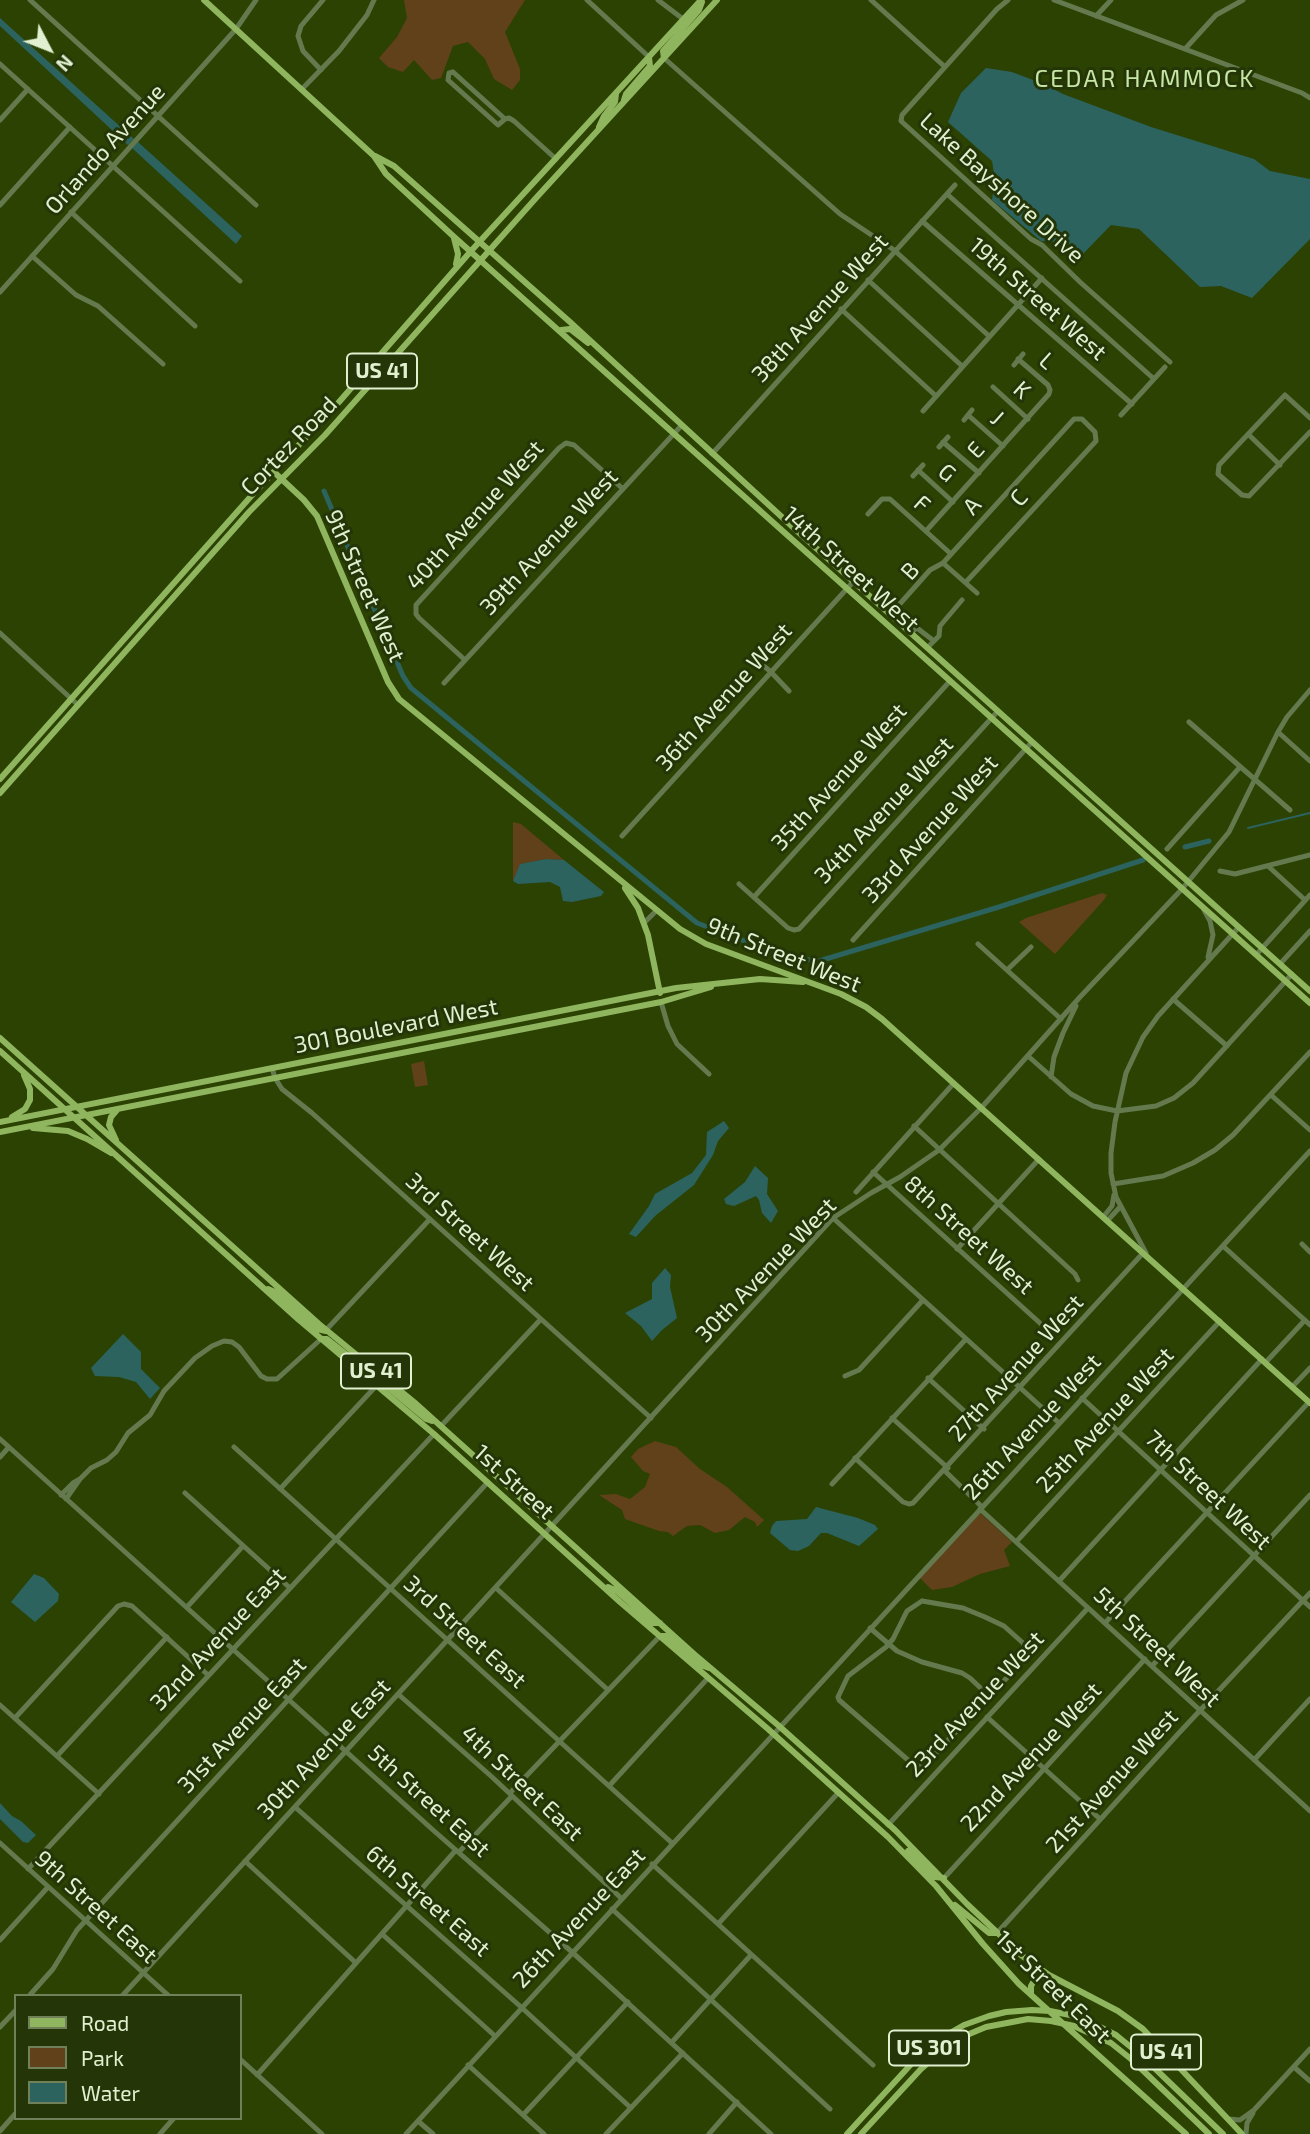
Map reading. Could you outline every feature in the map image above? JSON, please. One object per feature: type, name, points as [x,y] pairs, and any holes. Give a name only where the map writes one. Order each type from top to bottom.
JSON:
[{"type":"main road","name":"14th Street West","points":[[204,0],[374,156],[386,174],[452,235],[1310,1003]]},
{"type":"main road","name":"Cortez Road","points":[[0,793],[281,478],[325,435],[717,0]]},
{"type":"main road","name":"Cortez Road","points":[[0,779],[332,410],[478,242],[699,1]]},
{"type":"main road","points":[[664,58],[663,51],[699,10],[699,1]]},
{"type":"main road","points":[[622,105],[626,94],[650,66],[649,57]]},
{"type":"main road","points":[[598,131],[604,116],[615,102],[616,92]]},
{"type":"main road","name":"14th Street West","points":[[374,156],[394,166],[607,356],[853,582],[1310,990]]},
{"type":"main road","points":[[452,235],[458,254],[454,269]]},
{"type":"main road","points":[[561,330],[570,329],[607,356]]},
{"type":"main road","name":"9th Street West","points":[[274,472],[317,516],[388,682],[399,699],[680,929],[706,944],[841,994],[873,1012],[1310,1402]]},
{"type":"main road","points":[[614,876],[632,899],[644,923],[661,1002]]},
{"type":"main road","name":"301 Boulevard West","points":[[1,1122],[660,991],[774,979],[805,982],[821,987]]},
{"type":"main road","name":"301 Boulevard West","points":[[20,1128],[661,1002],[723,984]]},
{"type":"main road","name":"US 41","points":[[0,1038],[76,1107]]},
{"type":"main road","name":"US 41","points":[[0,1051],[65,1109]]},
{"type":"main road","points":[[1,1122],[19,1113],[29,1102],[30,1089],[22,1070]]},
{"type":"main road","name":"1st Street","points":[[76,1107],[260,1285],[434,1434],[773,1734],[898,1846],[936,1886]]},
{"type":"main road","name":"1st Street","points":[[65,1109],[441,1426],[779,1726],[944,1878]]},
{"type":"main road","points":[[119,1109],[112,1115],[109,1127],[124,1156]]},
{"type":"main road","points":[[0,1132],[20,1128],[68,1131],[124,1156]]},
{"type":"main road","points":[[260,1285],[275,1292],[317,1329],[326,1330]]},
{"type":"main road","points":[[321,1339],[327,1339],[361,1366],[378,1373]]},
{"type":"main road","points":[[377,1385],[384,1384],[426,1419],[441,1426]]},
{"type":"main road","points":[[600,1583],[617,1591],[656,1625],[660,1623]]},
{"type":"main road","points":[[660,1636],[666,1635],[701,1665],[714,1671]]},
{"type":"main road","points":[[866,1817],[883,1827],[935,1877],[944,1878],[942,1888],[946,1899],[988,1932],[997,1933]]},
{"type":"main road","name":"US 41","points":[[944,1878],[1027,1960],[1055,1979],[1118,2011],[1140,2026],[1244,2134]]},
{"type":"main road","name":"1st Street East","points":[[936,1886],[989,1952],[1032,1995],[1186,2134]]},
{"type":"main road","points":[[1032,1995],[1031,1986],[1035,1979],[1055,1979]]},
{"type":"main road","name":"US 301","points":[[847,2134],[920,2055],[948,2034],[997,2014],[1039,2010],[1092,2022],[1123,2040],[1223,2134]]},
{"type":"main road","name":"US 301","points":[[861,2134],[927,2063],[954,2041],[978,2029],[1002,2022],[1028,2019],[1074,2026],[1103,2038],[1125,2053],[1209,2134]]},
{"type":"street","points":[[30,0],[256,205]]},
{"type":"street","name":"Orlando Avenue","points":[[0,292],[236,29],[256,0]]},
{"type":"street","points":[[321,70],[299,44],[299,30],[323,0]]},
{"type":"street","points":[[302,89],[339,51],[367,15],[374,0]]},
{"type":"street","points":[[587,0],[649,57]]},
{"type":"street","points":[[659,0],[683,19]]},
{"type":"street","points":[[871,0],[945,67]]},
{"type":"street","name":"Lake Bayshore Drive","points":[[1007,0],[902,114],[902,123],[1031,239],[1042,245],[1168,365],[1154,379]]},
{"type":"street","points":[[1054,0],[1310,98]]},
{"type":"street","points":[[1096,16],[1111,0]]},
{"type":"street","points":[[1185,49],[1216,15],[1243,0]]},
{"type":"street","points":[[664,58],[840,214],[894,250],[989,336]]},
{"type":"street","points":[[0,64],[240,281]]},
{"type":"street","points":[[505,119],[456,74],[449,73],[448,80],[498,125],[509,118],[556,159]]},
{"type":"street","points":[[0,120],[28,89]]},
{"type":"street","points":[[0,205],[69,127]]},
{"type":"street","name":"38th Avenue West","points":[[712,454],[955,185]]},
{"type":"street","points":[[947,194],[1154,379],[1121,415]]},
{"type":"street","points":[[71,212],[195,326]]},
{"type":"street","name":"19th Street West","points":[[922,221],[1132,404]]},
{"type":"street","points":[[32,256],[76,295],[98,306],[163,364]]},
{"type":"street","points":[[923,411],[1042,278]]},
{"type":"street","points":[[867,280],[962,366]]},
{"type":"street","points":[[841,309],[936,396]]},
{"type":"street","name":"L","points":[[1018,359],[1048,385],[1050,390]]},
{"type":"street","name":"K","points":[[993,388],[1028,418]]},
{"type":"street","name":"E","points":[[926,531],[1050,390]]},
{"type":"street","points":[[1310,418],[1284,395],[1218,468],[1220,476],[1245,496],[1251,495],[1310,432]]},
{"type":"street","name":"J","points":[[968,415],[1003,446]]},
{"type":"street","name":"C","points":[[966,582],[1096,441],[1095,432],[1078,418]]},
{"type":"street","name":"A","points":[[890,615],[930,570],[951,554],[1074,419],[1078,418]]},
{"type":"street","name":"39th Avenue West","points":[[444,683],[681,426]]},
{"type":"street","points":[[1248,434],[1280,464]]},
{"type":"street","points":[[943,442],[979,473]]},
{"type":"street","name":"40th Avenue West","points":[[464,660],[416,614],[416,606],[559,448],[570,443],[623,489]]},
{"type":"street","name":"G","points":[[918,470],[953,502]]},
{"type":"street","points":[[733,487],[734,473]]},
{"type":"street","name":"F","points":[[868,514],[881,500],[888,498],[951,554]]},
{"type":"street","points":[[943,562],[977,593]]},
{"type":"street","points":[[175,582],[182,588]]},
{"type":"street","name":"36th Avenue West","points":[[622,836],[853,582]]},
{"type":"street","points":[[927,648],[939,636],[940,626],[962,600]]},
{"type":"street","points":[[910,633],[917,628],[934,641]]},
{"type":"street","points":[[0,633],[78,705]]},
{"type":"street","points":[[121,642],[128,649]]},
{"type":"street","points":[[756,660],[789,691]]},
{"type":"street","name":"35th Avenue West","points":[[754,897],[950,681]]},
{"type":"street","name":"30th Avenue West","points":[[551,1525],[833,1218],[939,1150],[982,1107],[1080,997],[1182,889],[1229,832],[1278,732],[1287,717],[1308,695]]},
{"type":"street","name":"34th Avenue West","points":[[754,897],[788,928],[799,929],[998,711]]},
{"type":"street","points":[[1189,722],[1290,810]]},
{"type":"street","points":[[1278,732],[1310,761]]},
{"type":"street","name":"33rd Avenue West","points":[[853,940],[1032,742]]},
{"type":"street","points":[[1167,849],[1240,767]]},
{"type":"street","points":[[1220,871],[1235,874],[1310,855]]},
{"type":"street","points":[[1256,955],[1308,898],[1268,866]]},
{"type":"street","points":[[739,884],[754,897]]},
{"type":"street","points":[[1203,907],[1213,935],[1206,962]]},
{"type":"street","points":[[644,923],[657,910]]},
{"type":"street","points":[[1106,1218],[1112,1206],[1114,1192],[1111,1153],[1116,1111],[1126,1073],[1137,1048],[1150,1026],[1238,927]]},
{"type":"street","points":[[1280,964],[1310,931]]},
{"type":"street","points":[[978,944],[1061,1019]]},
{"type":"street","points":[[1007,970],[1031,947]]},
{"type":"street","points":[[1028,1056],[1071,1094],[1088,1104],[1116,1111],[1151,1107],[1174,1098],[1193,1083],[1292,974]]},
{"type":"street","name":"30th Avenue West","points":[[1051,1076],[1063,1034],[1080,997]]},
{"type":"street","points":[[1173,999],[1227,1046]]},
{"type":"street","points":[[661,1002],[677,1044],[709,1074]]},
{"type":"street","points":[[552,1013],[554,1023]]},
{"type":"street","points":[[1113,1184],[1163,1176],[1193,1163],[1226,1142],[1310,1052]]},
{"type":"street","name":"3rd Street West","points":[[272,1068],[282,1089],[651,1418]]},
{"type":"street","name":"30th Avenue West","points":[[856,1192],[954,1083]]},
{"type":"street","points":[[1271,1095],[1310,1130]]},
{"type":"street","points":[[914,1126],[1078,1280]]},
{"type":"street","name":"26th Avenue West","points":[[779,1726],[1310,1151]]},
{"type":"street","points":[[957,1249],[1039,1159]]},
{"type":"street","name":"8th Street West","points":[[873,1172],[1041,1324]]},
{"type":"street","points":[[1114,1192],[1146,1254]]},
{"type":"street","points":[[1106,1218],[1119,1210],[1120,1206]]},
{"type":"street","points":[[833,1218],[1059,1423]]},
{"type":"street","points":[[326,1330],[430,1219]]},
{"type":"street","points":[[1302,1244],[1310,1252]]},
{"type":"street","points":[[1059,1581],[1264,1361],[1308,1322],[1223,1246]]},
{"type":"street","name":"27th Avenue West","points":[[855,1458],[903,1502],[911,1504],[917,1500],[1146,1254]]},
{"type":"street","points":[[845,1376],[859,1370],[923,1300]]},
{"type":"street","points":[[441,1426],[541,1320]]},
{"type":"street","name":"25th Avenue West","points":[[1016,1542],[1220,1321]]},
{"type":"street","points":[[64,1497],[73,1483],[113,1455],[128,1433],[150,1415],[164,1391],[195,1358],[219,1342],[232,1342],[261,1376],[271,1379],[279,1378],[321,1339]]},
{"type":"street","points":[[832,1484],[966,1339]]},
{"type":"street","points":[[1292,1387],[1310,1368]]},
{"type":"street","points":[[929,1378],[984,1429]]},
{"type":"street","points":[[279,1489],[377,1385]]},
{"type":"street","name":"7th Street West","points":[[1082,1398],[1310,1607]]},
{"type":"street","points":[[1105,1623],[1310,1402]]},
{"type":"street","name":"5th Street West","points":[[892,1418],[947,1469],[1016,1542],[1310,1811]]},
{"type":"street","name":"32nd Avenue East","points":[[28,1869],[434,1434]]},
{"type":"street","name":"5th Street East","points":[[0,1439],[771,2134]]},
{"type":"street","points":[[0,1457],[9,1447]]},
{"type":"street","name":"3rd Street East","points":[[234,1447],[672,1843]]},
{"type":"street","name":"31st Avenue East","points":[[31,1994],[51,1972],[77,1930],[488,1482]]},
{"type":"street","points":[[185,1493],[290,1588]]},
{"type":"street","points":[[1152,1666],[1310,1495]]},
{"type":"street","name":"30th Avenue East","points":[[124,1994],[551,1525]]},
{"type":"street","points":[[187,1607],[243,1546]]},
{"type":"street","points":[[495,1588],[608,1690]]},
{"type":"street","name":"21st Avenue West","points":[[997,1933],[1310,1593]]},
{"type":"street","points":[[922,1601],[963,1608],[1004,1626],[1023,1643],[1026,1656],[930,1759],[916,1767],[838,1697],[848,1676],[888,1644],[907,1611],[922,1601]]},
{"type":"street","points":[[15,1718],[118,1606],[124,1604],[132,1606],[208,1675]]},
{"type":"street","name":"23rd Avenue West","points":[[888,1825],[1088,1608]]},
{"type":"street","points":[[870,1628],[888,1644],[911,1658],[970,1678],[989,1696]]},
{"type":"street","points":[[257,2075],[407,1905],[660,1636]]},
{"type":"street","points":[[57,1756],[167,1637]]},
{"type":"street","name":"22nd Avenue West","points":[[944,1878],[1144,1659]]},
{"type":"street","points":[[609,1786],[708,1678]]},
{"type":"street","name":"4th Street East","points":[[398,1694],[511,1794],[621,1898]]},
{"type":"street","points":[[1254,1760],[1310,1699]]},
{"type":"street","points":[[0,1705],[99,1794]]},
{"type":"street","points":[[987,1717],[1100,1819]]},
{"type":"street","name":"26th Avenue East","points":[[405,2134],[779,1726]]},
{"type":"street","points":[[718,1924],[838,1793]]},
{"type":"street","name":"6th Street East","points":[[295,1807],[631,2108]]},
{"type":"street","name":"9th Street East","points":[[0,1843],[167,1994]]},
{"type":"street","points":[[245,1861],[356,1963]]},
{"type":"street","points":[[652,1864],[873,2065]]},
{"type":"street","points":[[0,1940],[48,1887]]},
{"type":"street","points":[[612,1909],[831,2109]]},
{"type":"street","points":[[382,1934],[495,2036]]},
{"type":"street","points":[[672,2042],[751,1955]]},
{"type":"street","points":[[523,2115],[628,2003]]},
{"type":"street","points":[[1,2029],[14,2013]]},
{"type":"street","points":[[1228,2119],[1240,2120],[1254,2110],[1310,2049]]},
{"type":"street","points":[[606,2134],[683,2053]]},
{"type":"street","points":[[242,2061],[322,2134]]},
{"type":"street","points":[[468,2065],[544,2134]]},
{"type":"street","points":[[1294,2067],[1310,2081]]},
{"type":"street","points":[[709,2134],[737,2102]]},
{"type":"street","points":[[1244,2134],[1254,2110]]},
{"type":"street","points":[[0,2131],[14,2115]]},
{"type":"street","points":[[160,2134],[172,2120]]},
{"type":"street","points":[[418,2121],[433,2134]]},
{"type":"green space","points":[[404,0],[525,0],[505,32],[520,69],[520,80],[512,90],[494,79],[485,59],[468,42],[453,46],[441,78],[432,80],[414,60],[403,72],[388,67],[379,58],[397,37],[407,18]]},
{"type":"green space","points":[[513,822],[521,824],[564,860],[546,859],[521,864],[513,881]]},
{"type":"green space","points":[[1102,893],[1107,895],[1104,900],[1055,954],[1019,922],[1026,918]]},
{"type":"green space","points":[[424,1061],[428,1085],[415,1087],[411,1064]]},
{"type":"green space","points":[[655,1441],[676,1447],[764,1520],[757,1527],[755,1522],[745,1517],[729,1530],[715,1533],[700,1525],[687,1526],[673,1536],[668,1532],[625,1519],[622,1510],[599,1495],[616,1494],[630,1499],[645,1487],[650,1474],[643,1471],[631,1457],[638,1449]]},
{"type":"green space","points":[[980,1513],[1012,1542],[1004,1550],[1010,1566],[980,1574],[952,1587],[932,1590],[920,1578]]},
{"type":"water","points":[[0,18],[134,139],[128,145],[0,26]]},
{"type":"water","points":[[986,68],[1012,72],[1151,127],[1254,159],[1270,171],[1310,179],[1310,239],[1252,298],[1221,286],[1200,287],[1139,229],[1111,225],[1082,255],[1057,242],[1041,241],[992,200],[995,180],[992,161],[948,122],[961,93]]},
{"type":"water","points":[[138,142],[242,236],[236,244],[132,148]]},
{"type":"water","points":[[546,859],[564,860],[604,892],[601,896],[572,902],[563,901],[560,887],[550,882],[518,884],[513,881],[520,864]]},
{"type":"water","points":[[724,1121],[729,1128],[718,1141],[713,1155],[694,1185],[655,1216],[636,1237],[629,1234],[655,1194],[692,1173],[706,1155],[707,1132]]},
{"type":"water","points":[[755,1166],[768,1178],[767,1194],[778,1211],[771,1223],[762,1213],[756,1196],[734,1206],[726,1204],[724,1199],[745,1182]]},
{"type":"water","points":[[665,1268],[671,1275],[670,1287],[677,1318],[652,1341],[641,1326],[625,1313],[652,1299],[652,1283]]},
{"type":"water","points":[[123,1334],[141,1352],[141,1369],[160,1388],[150,1399],[136,1382],[119,1377],[95,1376],[91,1368]]},
{"type":"water","points":[[816,1507],[858,1518],[878,1529],[859,1546],[821,1533],[809,1546],[798,1551],[790,1550],[770,1533],[776,1521],[807,1519]]},
{"type":"water","points":[[34,1574],[44,1578],[59,1594],[58,1601],[35,1622],[11,1602]]},
{"type":"water","points":[[0,1803],[36,1835],[28,1843],[23,1842],[0,1819]]},
{"type":"waterway","points":[[324,491],[403,676],[411,688],[697,923],[787,957],[819,961],[1143,860]]},
{"type":"waterway","points":[[1248,828],[1310,813]]},
{"type":"waterway","points":[[1185,847],[1209,841]]},
{"type":"district","name":"CEDAR HAMMOCK","points":[[1145,79]]}]
